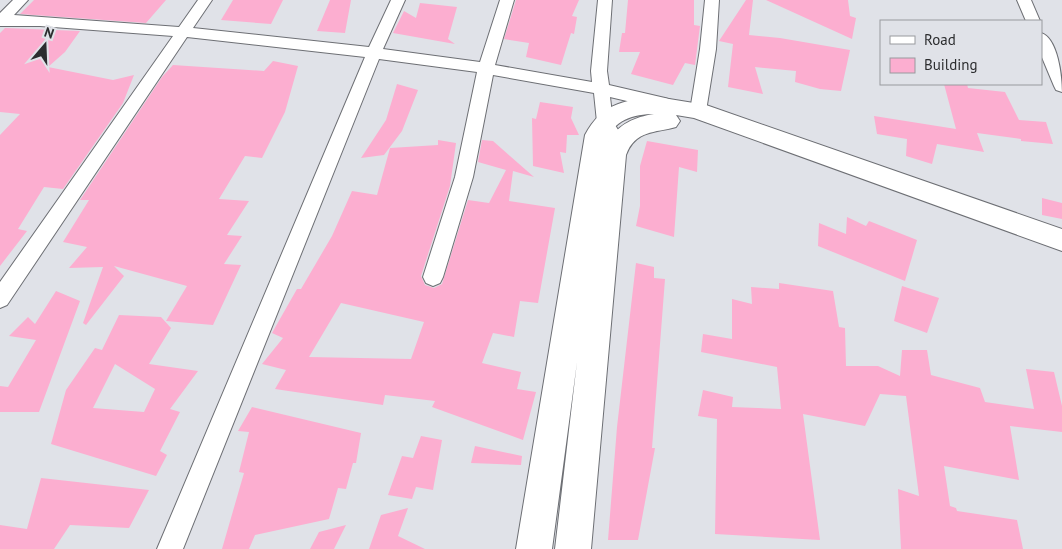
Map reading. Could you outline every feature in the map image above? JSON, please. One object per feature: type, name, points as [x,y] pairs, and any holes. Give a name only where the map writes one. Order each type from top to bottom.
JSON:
[{"type":"main road","points":[[573,549],[614,154],[611,132],[616,115],[633,109],[665,104],[698,111],[1062,240]]},
{"type":"main road","points":[[534,549],[597,135],[668,121],[700,129],[784,157],[1062,259]]},
{"type":"street","points":[[1,20],[21,0]]},
{"type":"street","points":[[0,299],[205,0]]},
{"type":"street","points":[[170,549],[374,53],[398,0]]},
{"type":"street","points":[[433,277],[464,177],[486,69],[507,0]]},
{"type":"street","points":[[605,0],[600,53],[600,88],[611,132]]},
{"type":"street","points":[[698,111],[708,49],[712,0]]},
{"type":"street","points":[[1024,0],[1033,20]]},
{"type":"street","points":[[1,20],[184,31],[374,53],[600,88],[665,104]]},
{"type":"street","points":[[1042,40],[1062,86]]},
{"type":"building","points":[[34,0],[166,0],[146,23],[20,14]]},
{"type":"building","points":[[233,0],[283,0],[271,24],[221,20]]},
{"type":"building","points":[[330,0],[351,0],[345,33],[317,31]]},
{"type":"building","points":[[516,0],[579,0],[572,16],[577,17],[574,34],[571,33],[561,65],[526,57],[529,43],[504,39]]},
{"type":"building","points":[[628,0],[694,0],[694,25],[700,26],[695,65],[685,63],[673,85],[631,74],[640,52],[619,52],[622,33],[625,33]]},
{"type":"building","points":[[746,0],[753,0],[749,35],[780,38],[850,50],[841,91],[820,89],[795,82],[796,71],[755,67],[763,94],[728,87],[733,44],[719,41]]},
{"type":"building","points":[[766,0],[848,0],[850,16],[856,18],[852,39]]},
{"type":"building","points":[[420,3],[457,7],[448,39],[455,44],[393,33],[404,11],[416,18]]},
{"type":"building","points":[[5,28],[80,31],[65,52],[48,67],[113,80],[134,75],[123,103],[63,189],[44,187],[18,229],[27,231],[0,266],[0,135],[20,114],[0,112],[0,33]]},
{"type":"building","points":[[273,61],[298,66],[285,112],[262,158],[245,156],[219,199],[249,201],[227,235],[242,236],[224,264],[241,265],[213,325],[166,321],[187,286],[114,266],[124,276],[86,325],[83,323],[103,267],[69,268],[87,247],[63,242],[89,200],[80,200],[162,77],[173,65],[264,71]]},
{"type":"building","points":[[397,84],[418,90],[402,131],[384,155],[361,158],[386,120]]},
{"type":"building","points":[[944,85],[967,85],[968,88],[1005,92],[1019,120],[1046,122],[1053,144],[1021,141],[1021,139],[977,133],[984,152],[937,144],[932,164],[906,156],[907,139],[877,134],[874,116],[956,129]]},
{"type":"building","points":[[540,102],[573,107],[571,118],[579,135],[567,135],[566,153],[560,152],[564,173],[533,166],[532,118],[536,119]]},
{"type":"building","points":[[438,140],[456,143],[450,186],[421,276],[425,285],[434,288],[442,284],[468,200],[489,203],[506,170],[478,162],[482,140],[493,141],[534,177],[513,171],[509,201],[555,208],[538,303],[520,301],[514,337],[493,333],[482,363],[521,372],[517,389],[536,392],[523,440],[432,407],[435,401],[385,395],[383,405],[275,389],[286,370],[262,364],[283,338],[272,333],[297,289],[301,289],[332,236],[352,191],[377,195],[390,148],[438,145]],"holes":[[[341,303],[424,322],[411,359],[309,357]]]},
{"type":"building","points":[[647,141],[698,150],[697,172],[679,167],[674,237],[636,226],[640,206],[640,166]]},
{"type":"building","points":[[1042,198],[1062,203],[1062,219],[1042,215]]},
{"type":"building","points":[[847,217],[866,226],[869,221],[917,240],[905,281],[818,246],[819,223],[846,234]]},
{"type":"building","points":[[636,263],[654,267],[654,278],[665,279],[652,448],[655,448],[638,540],[608,540],[617,427]]},
{"type":"building","points":[[779,283],[833,291],[839,327],[845,328],[846,366],[878,366],[900,376],[902,350],[927,350],[931,375],[980,388],[985,402],[1034,409],[1026,369],[1054,372],[1062,406],[1062,432],[1010,426],[1019,480],[944,466],[950,506],[956,508],[957,511],[1017,520],[1023,549],[901,549],[898,489],[919,496],[906,396],[880,394],[865,426],[803,414],[820,540],[715,534],[717,419],[698,416],[703,390],[733,397],[732,407],[781,409],[777,367],[701,352],[703,334],[732,339],[732,299],[752,304],[751,287],[779,289]]},
{"type":"building","points":[[902,286],[939,298],[927,333],[894,321]]},
{"type":"building","points":[[56,291],[80,301],[39,412],[0,412],[0,386],[8,387],[36,340],[9,336],[28,317],[35,324]]},
{"type":"building","points":[[119,315],[161,317],[171,328],[149,364],[198,371],[170,409],[180,412],[160,451],[167,455],[156,476],[51,444],[66,390],[95,348],[102,350]],"holes":[[[115,364],[155,389],[144,412],[93,408]]]},
{"type":"building","points":[[252,407],[361,433],[356,463],[353,463],[346,489],[338,488],[329,519],[255,535],[249,549],[222,549],[244,473],[239,472],[249,432],[238,431]]},
{"type":"building","points":[[421,436],[442,440],[433,490],[416,487],[412,499],[388,495],[402,456],[413,458]]},
{"type":"building","points":[[475,446],[522,456],[521,465],[471,463]]},
{"type":"building","points":[[41,478],[149,490],[129,528],[70,525],[54,549],[0,549],[0,525],[27,529]]},
{"type":"building","points":[[408,508],[398,536],[425,549],[369,549],[381,515]]},
{"type":"building","points":[[346,525],[334,549],[310,549],[319,532]]}]
